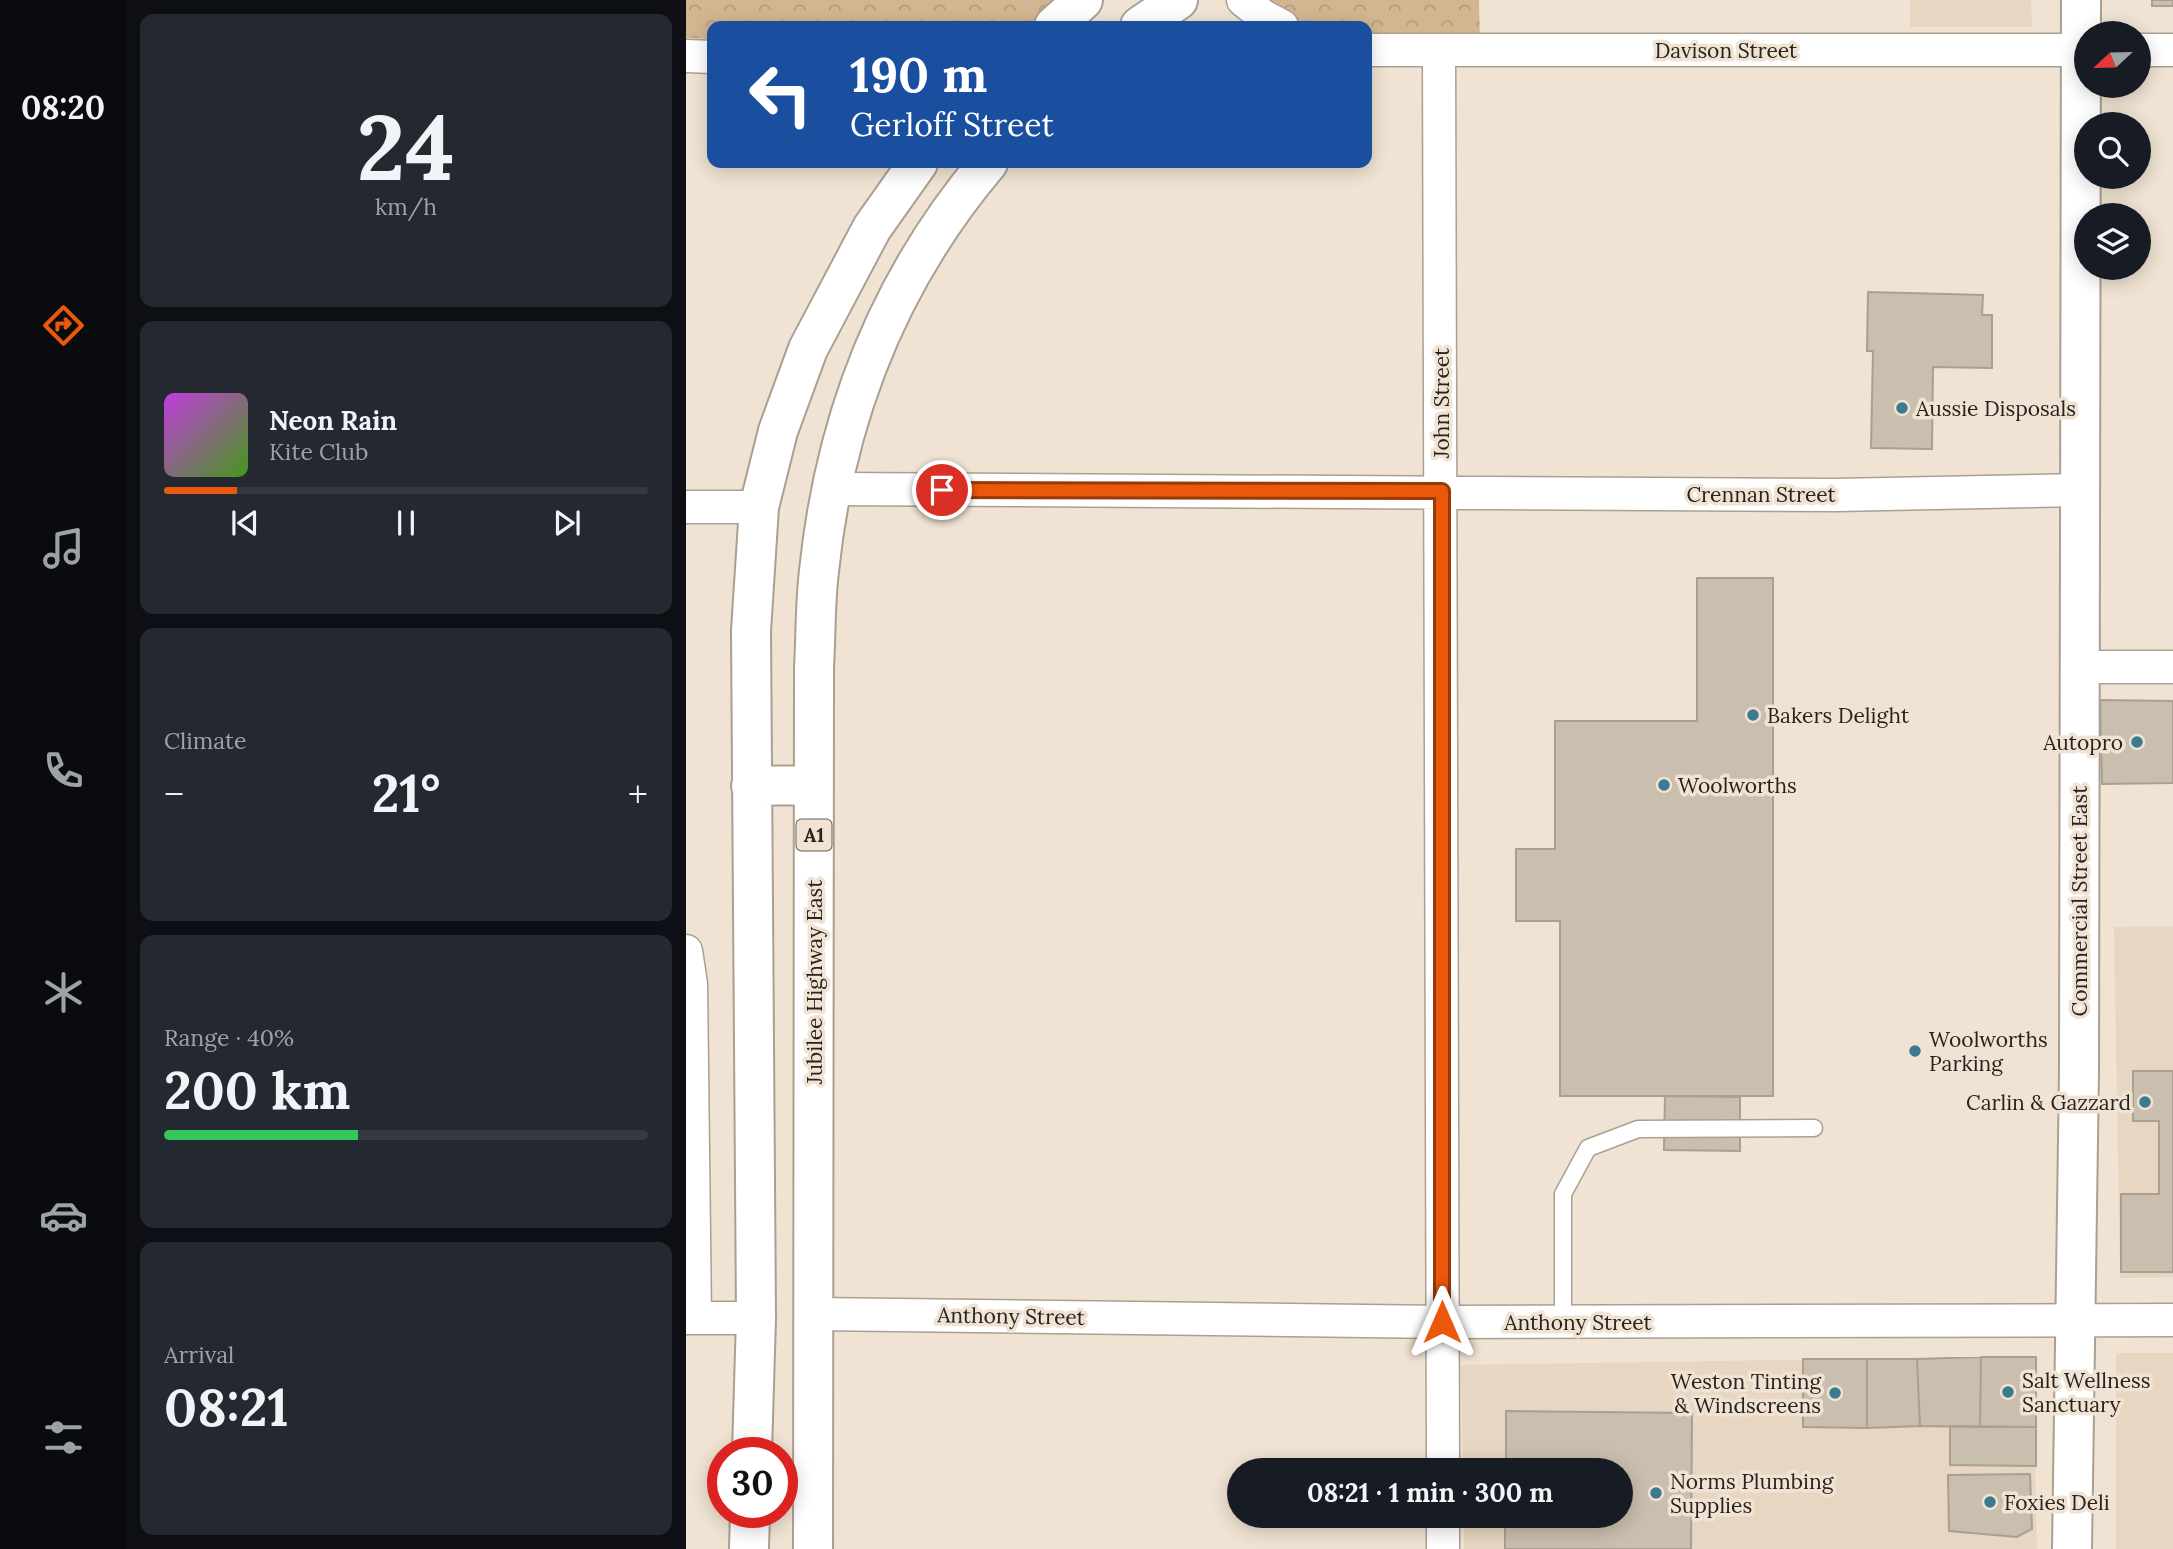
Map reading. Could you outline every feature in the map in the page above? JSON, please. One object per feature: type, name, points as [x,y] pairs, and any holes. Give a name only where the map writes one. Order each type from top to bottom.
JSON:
[{"type":"main road","points":[[1060,21],[1083,0]]},
{"type":"main road","points":[[1147,21],[1178,0]]},
{"type":"main road","name":"Commercial Street East","points":[[2081,0],[2082,21]]},
{"type":"main road","name":"Commercial Street East","points":[[2072,1549],[2079,1071],[2083,98]]},
{"type":"main road","points":[[752,1437],[755,1318],[751,631],[760,507],[778,431],[808,349],[872,228],[914,168]]},
{"type":"main road","name":"Jubilee Highway East","points":[[813,1549],[814,785],[818,573],[831,489],[865,371],[907,274],[984,168]]},
{"type":"main road","points":[[808,349],[865,371]]},
{"type":"main road","points":[[751,786],[814,785]]},
{"type":"main road","points":[[749,1549],[750,1528]]},
{"type":"street","points":[[1243,0],[1272,21]]},
{"type":"street","name":"Davison Street","points":[[1372,50],[2074,50]]},
{"type":"street","name":"John Street","points":[[1439,50],[1443,1458]]},
{"type":"street","points":[[2151,50],[2173,50]]},
{"type":"street","points":[[686,56],[707,57]]},
{"type":"street","name":"Crennan Street","points":[[831,489],[1837,495],[2081,490]]},
{"type":"street","points":[[686,507],[760,507]]},
{"type":"street","points":[[2081,667],[2173,667]]},
{"type":"street","points":[[686,951],[691,984],[690,1318],[755,1318]]},
{"type":"street","name":"Anthony Street","points":[[815,1314],[1442,1322],[2173,1320]]},
{"type":"street","points":[[1443,1528],[1443,1549]]},
{"type":"lane","points":[[1563,1322],[1563,1194],[1588,1148],[1638,1129],[1814,1128]]},
{"type":"shaded area","points":[[1910,0],[2031,0],[2032,27],[1910,27]]},
{"type":"shaded area","name":"Carlin & Gazzard","points":[[2173,926],[2173,1277],[2120,1278],[2114,927]]},
{"type":"shaded area","points":[[2116,1353],[2173,1353],[2173,1549],[2116,1549]]},
{"type":"shaded area","points":[[2033,1356],[2037,1549],[1464,1549],[1464,1528],[1633,1528],[1633,1458],[1463,1458],[1461,1365]]},
{"type":"green space","points":[[686,0],[1058,0],[1035,21],[707,21],[707,39],[686,38]]},
{"type":"green space","points":[[1253,0],[1479,0],[1480,41],[1372,42],[1372,21],[1290,21],[1266,10]]},
{"type":"building","points":[[2152,0],[2173,0],[2173,6],[2152,6]]},
{"type":"building","name":"Aussie Disposals","points":[[1868,292],[1983,295],[1982,315],[1992,315],[1992,368],[1933,367],[1932,449],[1871,448],[1873,351],[1867,351]]},
{"type":"building","name":"Woolworths","points":[[1697,578],[1773,578],[1773,1096],[1560,1096],[1560,921],[1516,921],[1516,849],[1555,849],[1555,721],[1697,721]]},
{"type":"building","name":"Autopro","points":[[2100,700],[2173,701],[2173,783],[2102,784]]},
{"type":"building","points":[[2133,1071],[2173,1071],[2173,1272],[2121,1272],[2121,1194],[2159,1194],[2159,1121],[2133,1121]]},
{"type":"building","points":[[1665,1096],[1740,1097],[1740,1151],[1664,1150]]},
{"type":"building","name":"Salt Wellness Sanctuary","points":[[1981,1357],[2036,1357],[2036,1427],[1980,1427]]},
{"type":"building","points":[[1981,1357],[1980,1427],[1920,1426],[1917,1359]]},
{"type":"building","name":"Weston Tinting & Windscreens","points":[[1803,1359],[1867,1359],[1867,1428],[1803,1427]]},
{"type":"building","points":[[1867,1359],[1917,1359],[1920,1426],[1867,1428]]},
{"type":"building","name":"Norms Plumbing Supplies","points":[[1506,1411],[1692,1413],[1691,1549],[1505,1549],[1505,1528],[1633,1528],[1633,1458],[1506,1458]]},
{"type":"building","points":[[1950,1426],[2036,1427],[2036,1466],[1950,1465]]},
{"type":"building","name":"Foxies Deli","points":[[2030,1474],[2032,1529],[2017,1537],[1949,1531],[1948,1475]]},
{"type":"place","name":"Aussie Disposals","points":[[1902,408]]},
{"type":"place","name":"Bakers Delight","points":[[1753,715]]},
{"type":"place","name":"Autopro","points":[[2137,742]]},
{"type":"place","name":"Woolworths","points":[[1664,785]]},
{"type":"place","name":"Woolworths Parking","points":[[1915,1051]]},
{"type":"place","name":"Carlin & Gazzard","points":[[2145,1102]]},
{"type":"place","name":"Salt Wellness Sanctuary","points":[[2008,1392]]},
{"type":"place","name":"Weston Tinting & Windscreens","points":[[1835,1393]]},
{"type":"place","name":"Norms Plumbing Supplies","points":[[1656,1493]]},
{"type":"place","name":"Foxies Deli","points":[[1990,1502]]},
{"type":"route","points":[[942,490],[1442,491],[1442,1322]]}]
